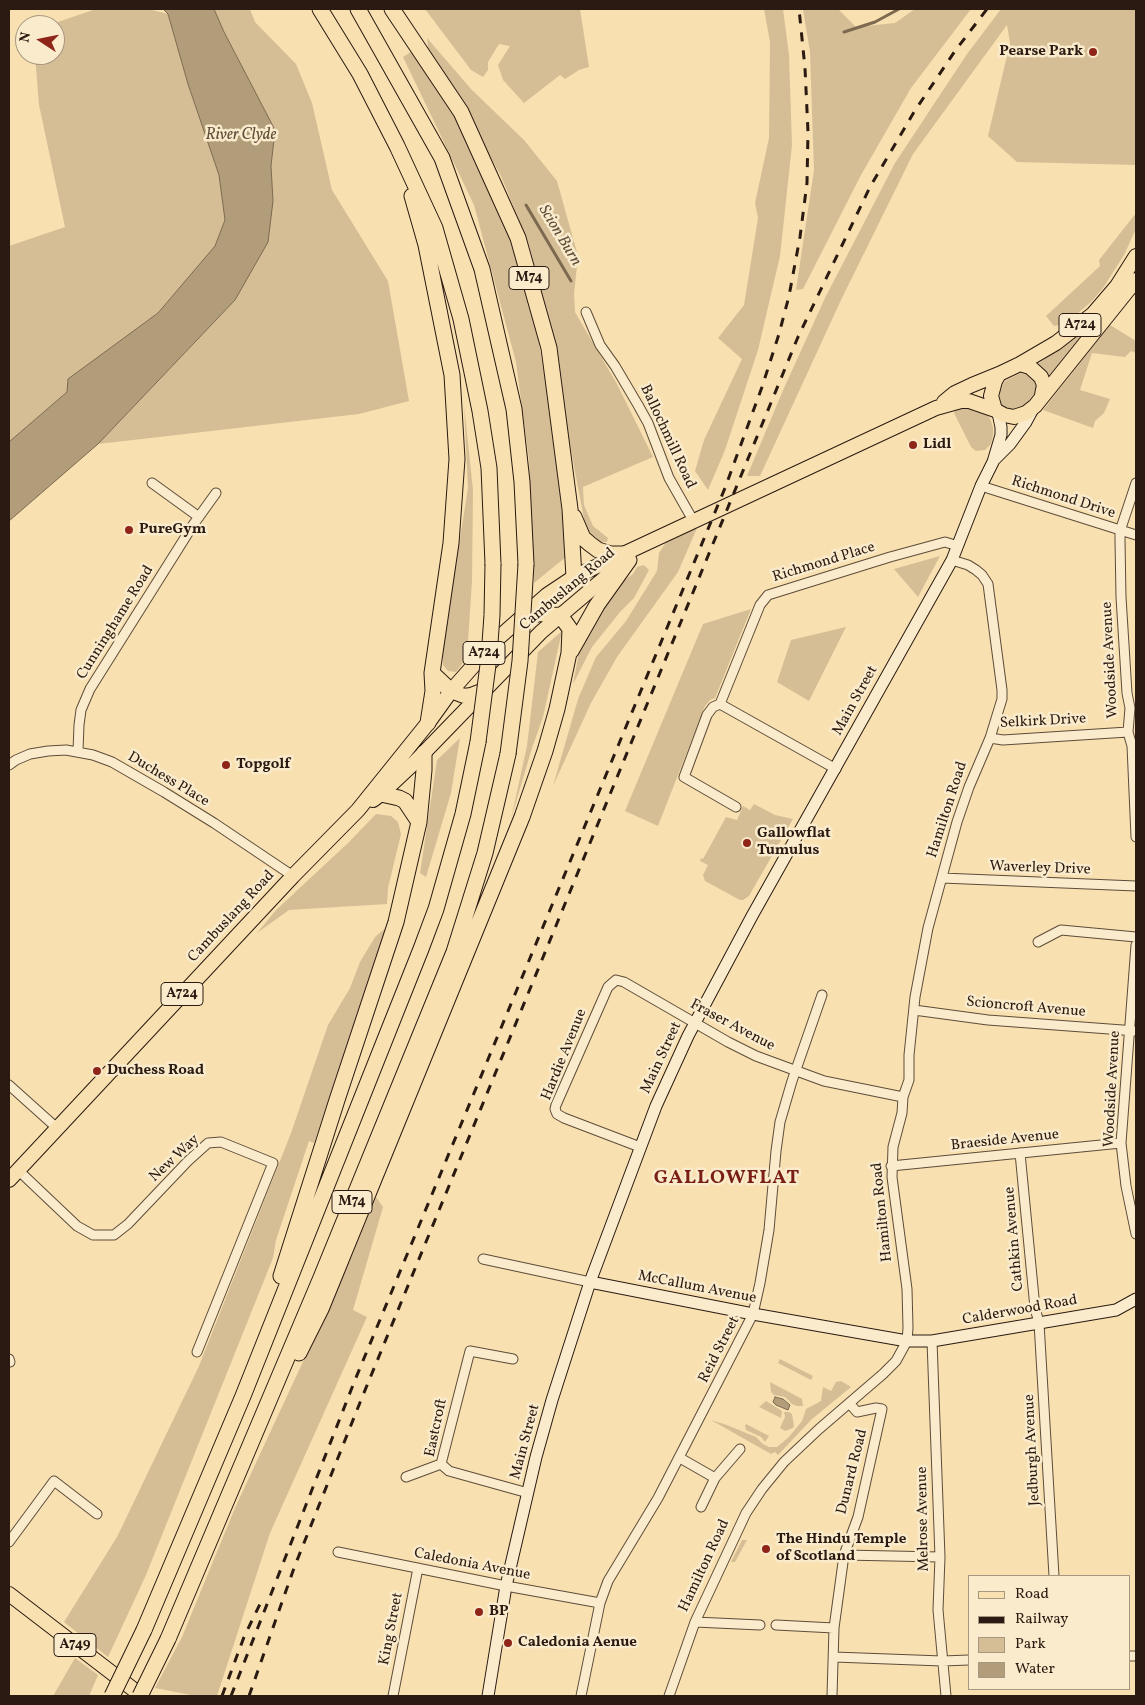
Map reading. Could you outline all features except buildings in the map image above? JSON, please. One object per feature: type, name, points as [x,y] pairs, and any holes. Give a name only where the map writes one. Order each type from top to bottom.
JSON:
[{"type":"highway","name":"M74","points":[[112,1696],[144,1630],[243,1396],[436,909],[464,814],[478,742],[489,657],[493,564],[489,468],[480,411],[461,319],[435,228],[397,146],[360,74],[320,9]]},
{"type":"highway","name":"M74","points":[[141,1696],[168,1639],[320,1280],[454,952],[485,853],[508,754],[520,661],[526,564],[522,482],[514,409],[482,269],[442,158],[358,9]]},
{"type":"highway","name":"M74","points":[[392,9],[462,112],[518,238],[548,348],[570,509],[574,577]]},
{"type":"highway","name":"M74","points":[[397,146],[426,245],[452,375],[457,459],[452,543],[432,673],[433,691],[428,723]]},
{"type":"highway","name":"M74","points":[[569,653],[627,557],[598,550],[590,544],[583,538],[570,509]]},
{"type":"highway","name":"M74","points":[[242,1465],[321,1309],[518,826],[545,751],[557,709],[569,653],[570,629],[563,613]]},
{"type":"highway","points":[[432,673],[451,691]]},
{"type":"highway","name":"M74","points":[[243,1396],[336,1100],[396,922],[418,822],[424,753]]},
{"type":"highway","points":[[381,794],[405,801],[418,822]]},
{"type":"main road","name":"A724","points":[[1038,400],[1133,277],[1136,256]]},
{"type":"main road","name":"A724","points":[[1020,364],[1056,343],[1094,314],[1110,295],[1133,277]]},
{"type":"main road","points":[[981,486],[993,462],[1001,435],[997,411],[991,396],[995,381],[999,374],[1020,364],[1030,367],[1042,377],[1044,385],[1026,422],[1010,444],[993,462]]},
{"type":"main road","name":"A724","points":[[936,408],[955,393],[999,374]]},
{"type":"main road","points":[[997,411],[1014,417],[1026,413],[1038,400]]},
{"type":"main road","name":"A724","points":[[936,408],[961,401],[970,401],[997,411]]},
{"type":"main road","name":"Cambuslang Road","points":[[13,1175],[293,876],[358,810],[428,723],[451,691],[496,640],[518,619],[547,595],[574,577],[627,557],[650,543],[936,408]]},
{"type":"main road","name":"Main Street","points":[[488,1694],[506,1586],[554,1392],[590,1282],[640,1147],[670,1074],[695,1022],[752,916],[952,560],[981,486]]},
{"type":"main road","name":"Cambuslang Road","points":[[358,810],[381,794],[424,753],[541,632],[627,557]]},
{"type":"main road","points":[[518,619],[540,614],[563,613],[572,597],[574,577]]},
{"type":"main road","points":[[451,691],[464,696],[487,688]]},
{"type":"main road","points":[[424,753],[428,723]]},
{"type":"main road","name":"McCallum Avenue","points":[[590,1282],[753,1314],[907,1341]]},
{"type":"main road","name":"Calderwood Road","points":[[907,1341],[932,1341],[1116,1310],[1136,1299]]},
{"type":"main road","name":"A749","points":[[9,1594],[141,1696]]},
{"type":"street","name":"Ballochmill Road","points":[[586,312],[600,345],[615,366],[641,411],[669,478],[694,522]]},
{"type":"street","points":[[152,483],[199,517]]},
{"type":"street","name":"Woodside Avenue","points":[[1136,483],[1120,531],[1121,597],[1127,693],[1130,708],[1128,732],[1132,746],[1136,838]]},
{"type":"street","name":"Richmond Drive","points":[[981,486],[1136,535]]},
{"type":"street","name":"Cunninghame Road","points":[[78,752],[81,710],[90,689],[216,493]]},
{"type":"street","name":"Richmond Place","points":[[736,807],[684,778],[707,715],[712,707],[720,704],[760,605],[768,595],[936,543],[945,542],[958,546]]},
{"type":"street","name":"Hamilton Road","points":[[669,1696],[695,1622],[746,1513],[791,1455],[896,1362],[907,1341],[907,1289],[891,1166],[893,1147],[902,1113],[903,1096],[909,1080],[914,1010],[928,928],[962,804],[990,738],[1000,707],[1002,690],[989,590],[982,575],[968,565],[952,560]]},
{"type":"street","points":[[720,704],[836,769]]},
{"type":"street","name":"Selkirk Drive","points":[[990,738],[1003,740],[1128,732]]},
{"type":"street","name":"Duchess Place","points":[[12,763],[30,754],[48,751],[66,750],[93,755],[129,772],[214,823],[293,876]]},
{"type":"street","name":"Waverley Drive","points":[[942,878],[1136,886]]},
{"type":"street","points":[[1038,942],[1061,930],[1136,937]]},
{"type":"street","name":"Woodside Avenue","points":[[1136,945],[1133,1031],[1122,1143],[1126,1186],[1136,1234]]},
{"type":"street","name":"Fraser Avenue","points":[[613,981],[624,982],[741,1050],[795,1072],[824,1081],[903,1096]]},
{"type":"street","name":"Hardie Avenue","points":[[613,981],[608,987],[555,1109],[557,1114],[564,1118],[640,1147]]},
{"type":"street","name":"Reid Street","points":[[581,1696],[603,1593],[613,1571],[680,1458],[753,1314],[769,1230],[780,1122],[822,995]]},
{"type":"street","name":"Scioncroft Avenue","points":[[914,1010],[988,1020],[1133,1031]]},
{"type":"street","points":[[9,1086],[58,1129]]},
{"type":"street","name":"New Way","points":[[13,1175],[77,1226],[93,1235],[114,1235],[128,1224],[208,1143],[221,1142],[273,1163],[197,1352]]},
{"type":"street","name":"Braeside Avenue","points":[[891,1166],[1122,1143]]},
{"type":"street","name":"Cathkin Avenue","points":[[1020,1152],[1035,1308],[1039,1322]]},
{"type":"street","name":"McCallum Avenue","points":[[483,1259],[590,1282]]},
{"type":"street","name":"Jedburgh Avenue","points":[[1039,1322],[1054,1575]]},
{"type":"street","name":"Melrose Avenue","points":[[932,1341],[940,1557],[938,1610],[946,1696]]},
{"type":"street","name":"Eastcroft","points":[[512,1359],[470,1351],[441,1464],[449,1471],[528,1492]]},
{"type":"street","name":"Dunard Road","points":[[832,1696],[834,1628],[844,1555],[858,1517],[882,1409],[876,1408],[857,1412],[850,1404]]},
{"type":"street","points":[[701,1507],[715,1478],[740,1449]]},
{"type":"street","points":[[680,1458],[715,1478]]},
{"type":"street","points":[[406,1477],[441,1464]]},
{"type":"street","points":[[9,1542],[54,1481],[97,1514]]},
{"type":"street","name":"Caledonia Avenue","points":[[338,1552],[600,1603]]},
{"type":"street","points":[[844,1555],[940,1557]]},
{"type":"street","name":"King Street","points":[[393,1696],[418,1568]]},
{"type":"street","points":[[695,1622],[760,1625]]},
{"type":"street","points":[[776,1625],[834,1628]]},
{"type":"street","points":[[834,1657],[942,1661],[968,1660]]},
{"type":"green space","points":[[96,9],[148,9],[168,14],[188,84],[219,175],[225,220],[215,246],[158,313],[69,379],[67,392],[9,442],[9,246],[65,227],[39,105],[36,65],[65,65],[65,20]]},
{"type":"green space","points":[[214,9],[250,9],[255,22],[296,64],[312,103],[332,190],[388,281],[409,401],[359,414],[98,444],[235,300],[273,201],[271,166],[275,130]]},
{"type":"green space","points":[[425,9],[580,9],[589,67],[579,70],[565,79],[560,75],[524,103],[503,80],[498,65],[510,46],[499,44],[488,62],[488,70],[483,77],[471,70]]},
{"type":"green space","points":[[764,9],[783,9],[789,55],[792,145],[780,256],[758,350],[725,450],[708,490],[695,471],[704,440],[742,359],[718,338],[744,305],[758,218],[755,203],[769,138],[770,42]]},
{"type":"green space","points":[[803,9],[838,9],[856,27],[895,23],[915,9],[971,9],[911,88],[861,175],[803,289],[796,290],[814,170],[810,52]]},
{"type":"green space","points":[[1001,9],[1136,9],[1136,165],[1017,162],[988,136],[1010,43],[1007,25],[913,154],[841,300],[760,476],[747,476],[825,298],[895,163],[967,54]]},
{"type":"green space","points":[[427,38],[472,90],[524,140],[557,181],[578,256],[574,294],[575,312],[617,384],[653,457],[583,487],[584,505],[593,526],[608,538],[607,542],[601,542],[586,529],[563,409],[554,340],[529,245],[501,176],[428,47]]},
{"type":"green space","points":[[414,50],[463,126],[514,238],[534,315],[549,401],[567,556],[534,583],[529,460],[516,362],[474,205],[403,57]]},
{"type":"green space","points":[[1136,213],[1136,229],[1124,255],[1103,288],[1091,302],[1065,324],[1054,326],[1046,316],[1100,266],[1099,260]]},
{"type":"green space","points":[[1100,314],[1046,380],[1045,372],[1036,365],[1063,346]]},
{"type":"green space","points":[[1110,325],[1136,341],[1136,353],[1131,351],[1125,357],[1092,353],[1080,390],[1110,399],[1104,413],[1095,421],[1093,428],[1043,410]]},
{"type":"green space","points":[[1021,373],[1034,379],[1036,391],[1024,406],[1017,410],[1007,410],[1000,403],[999,390],[1005,381]]},
{"type":"green space","points":[[464,405],[473,490],[472,581],[467,657],[456,672],[448,671],[443,665],[443,646],[468,488]]},
{"type":"green space","points":[[959,405],[984,412],[990,418],[993,435],[991,444],[985,450],[976,451],[971,447],[954,413]]},
{"type":"green space","points":[[697,528],[678,572],[617,657],[591,703],[553,786],[578,699],[596,657],[626,621],[657,571],[659,553],[670,536]]},
{"type":"green space","points":[[940,556],[918,597],[894,569]]},
{"type":"green space","points":[[644,565],[649,570],[634,598],[620,612],[592,647],[573,684],[581,642],[614,587],[633,574],[637,567]]},
{"type":"green space","points":[[751,609],[715,698],[710,700],[705,706],[658,826],[625,811],[703,624]]},
{"type":"green space","points":[[846,627],[809,701],[777,682],[791,640]]},
{"type":"green space","points":[[562,631],[543,717],[511,819],[527,746],[538,652]]},
{"type":"green space","points":[[460,738],[451,793],[426,877],[420,873],[437,760]]},
{"type":"green space","points":[[754,804],[775,815],[793,819],[749,896],[740,900],[705,881],[703,875],[708,865],[700,861],[701,858],[703,859],[726,817],[737,820],[743,806],[750,810]]},
{"type":"green space","points":[[376,814],[391,816],[398,822],[401,834],[388,888],[387,904],[289,910],[257,933],[276,910],[348,843]]},
{"type":"green space","points":[[388,926],[314,1143],[309,1141],[276,1240],[273,1258],[146,1575],[108,1657],[64,1622],[117,1537],[199,1366],[291,1133],[328,1025],[350,988],[360,962],[375,937]]},
{"type":"green space","points":[[376,1197],[383,1207],[353,1310],[367,1317],[270,1533],[217,1696],[196,1696],[155,1688],[182,1637],[235,1508],[352,1256]]},
{"type":"green space","points":[[780,1359],[813,1376],[811,1380],[778,1363]]},
{"type":"green space","points":[[841,1381],[851,1387],[812,1419],[778,1455],[775,1452],[771,1454],[711,1420],[756,1437],[769,1447],[777,1447],[789,1437],[802,1421],[806,1409],[821,1401],[823,1387],[831,1391],[836,1382]]},
{"type":"green space","points":[[770,1382],[802,1399],[803,1406],[797,1406],[785,1397],[774,1395],[771,1392]]},
{"type":"green space","points":[[766,1401],[782,1411],[781,1418],[759,1407]]},
{"type":"green space","points":[[784,1412],[792,1414],[794,1426],[785,1431],[780,1428],[785,1417]]},
{"type":"green space","points":[[746,1424],[769,1436],[765,1442],[761,1437],[746,1430]]},
{"type":"green space","points":[[742,1540],[747,1540],[735,1562],[731,1562]]},
{"type":"green space","points":[[75,1658],[98,1675],[89,1696],[53,1696]]},
{"type":"water","name":"River Clyde","points":[[163,9],[214,9],[275,130],[271,166],[273,201],[268,242],[235,300],[98,444],[9,521],[9,442],[67,392],[68,379],[158,313],[215,246],[225,220],[219,175],[188,84],[168,14]]},
{"type":"water","points":[[775,1397],[783,1399],[790,1405],[788,1410],[773,1402]]},
{"type":"waterway","points":[[844,32],[875,22],[899,9]]},
{"type":"waterway","name":"Scion Burn","points":[[526,205],[571,281]]},
{"type":"railway","points":[[231,1696],[355,1380],[725,488],[762,387],[789,296],[800,237],[807,183],[808,132],[805,68],[799,9]]},
{"type":"railway","points":[[249,1696],[294,1568],[361,1400],[798,337],[870,187],[914,112],[955,51],[987,9]]},
{"type":"railway","points":[[222,1696],[244,1637],[261,1602]]},
{"type":"place","name":"Pearse Park","points":[[1093,52]]},
{"type":"place","name":"Lidl","points":[[913,445]]},
{"type":"place","name":"PureGym","points":[[129,530]]},
{"type":"place","name":"Topgolf","points":[[226,765]]},
{"type":"place","name":"Gallowflat Tumulus","points":[[747,843]]},
{"type":"place","name":"Duchess Road","points":[[97,1071]]},
{"type":"place","name":"The Hindu Temple of Scotland","points":[[766,1549]]},
{"type":"place","name":"BP","points":[[479,1612]]},
{"type":"place","name":"Caledonia Aenue","points":[[508,1643]]},
{"type":"district","name":"GALLOWFLAT","points":[[727,1179]]}]
